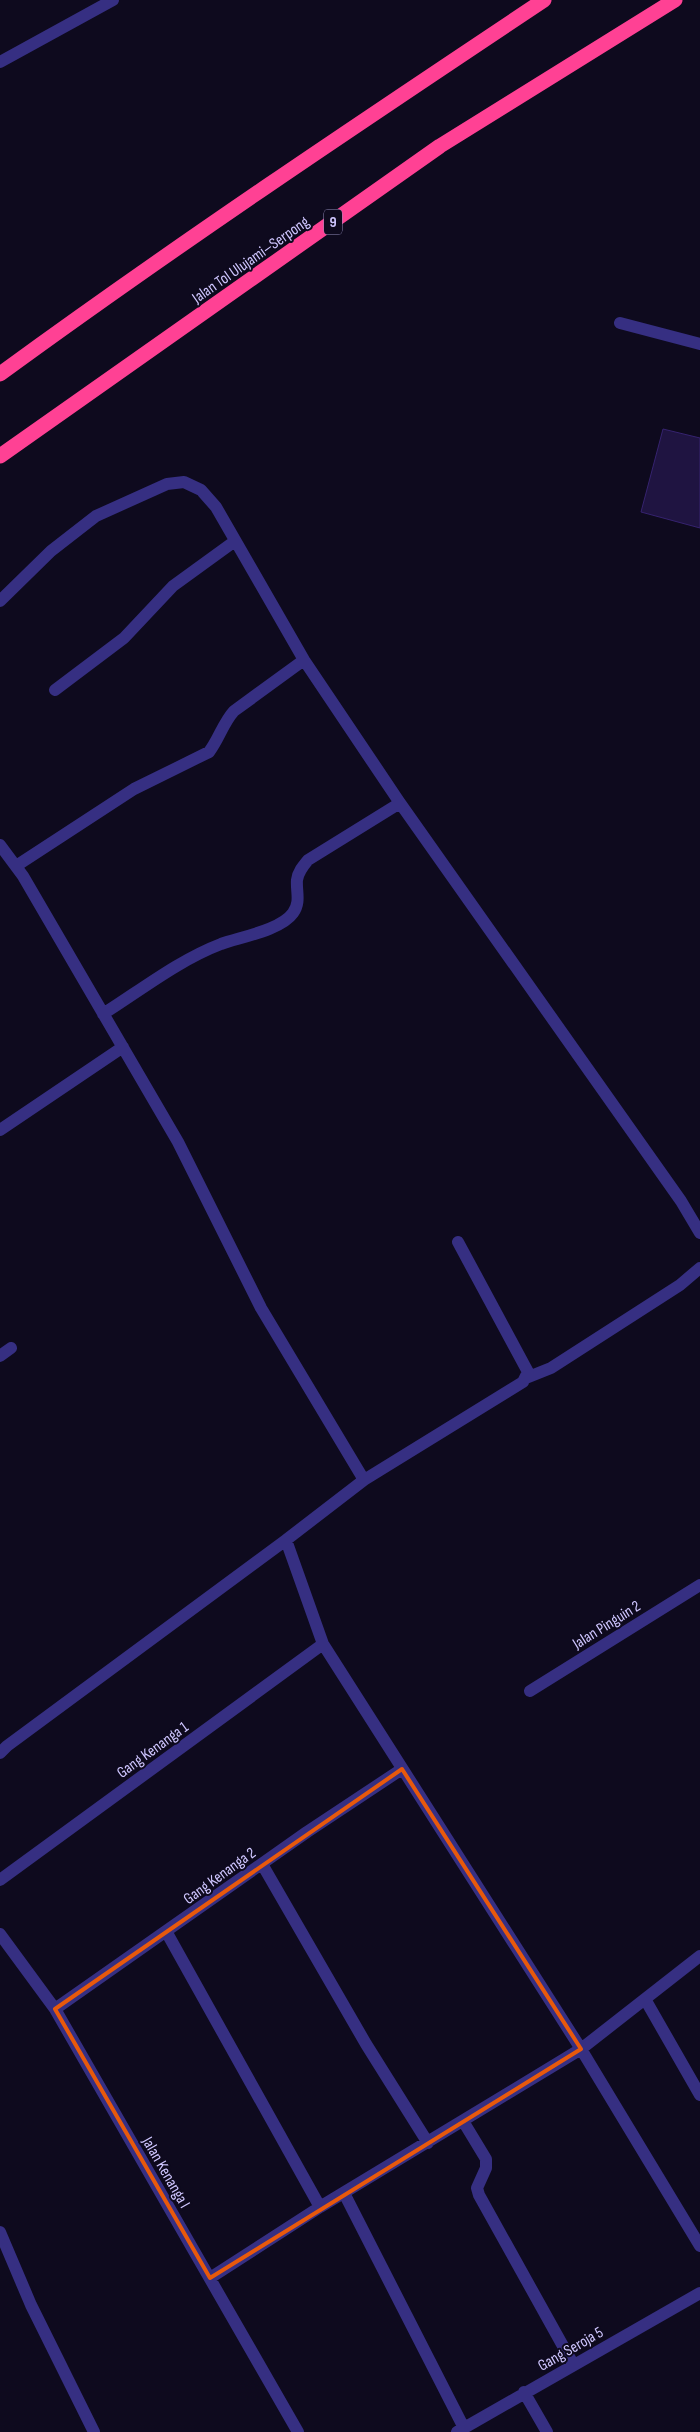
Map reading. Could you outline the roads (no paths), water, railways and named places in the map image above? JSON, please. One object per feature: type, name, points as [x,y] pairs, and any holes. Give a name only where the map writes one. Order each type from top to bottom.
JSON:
[{"type":"highway","points":[[0,374],[74,320],[403,94],[544,0]]},
{"type":"highway","name":"Jalan Tol Ulujami–Serpong","points":[[0,456],[440,146],[675,0]]},
{"type":"street","points":[[0,62],[113,0]]},
{"type":"street","points":[[620,323],[700,344]]},
{"type":"street","points":[[0,601],[50,551],[96,516],[167,484],[184,482],[201,490],[216,507],[304,660],[400,803],[681,1201],[700,1233]]},
{"type":"street","points":[[55,690],[124,638],[173,586],[235,541]]},
{"type":"street","points":[[16,866],[134,788],[209,752],[216,743],[226,721],[234,711],[304,660]]},
{"type":"street","points":[[103,1014],[194,956],[273,927],[293,914],[298,904],[297,879],[300,870],[308,860],[400,803]]},
{"type":"street","points":[[0,845],[16,866],[178,1142],[261,1308],[364,1480]]},
{"type":"street","points":[[0,1130],[122,1047]]},
{"type":"street","points":[[458,1242],[528,1372],[526,1378]]},
{"type":"street","points":[[0,1753],[364,1480],[526,1378],[551,1368],[680,1285],[700,1268]]},
{"type":"street","points":[[0,1356],[11,1348]]},
{"type":"street","points":[[286,1540],[323,1644],[581,2049],[700,2246]]},
{"type":"street","name":"Jalan Pinguin 2","points":[[530,1691],[700,1585]]},
{"type":"street","name":"Gang Kenanga 1","points":[[0,1880],[323,1644]]},
{"type":"street","name":"Gang Kenanga 2","points":[[55,2009],[167,1933],[262,1864],[402,1769]]},
{"type":"street","points":[[262,1864],[366,2044],[428,2143]]},
{"type":"street","points":[[167,1933],[320,2207]]},
{"type":"street","name":"Jalan Kenanga I","points":[[0,1934],[55,2009],[298,2432]]},
{"type":"street","points":[[210,2278],[320,2207],[581,2049],[700,1956]]},
{"type":"street","points":[[645,1999],[700,2095]]},
{"type":"street","points":[[463,2121],[486,2159],[486,2168],[476,2188],[479,2195],[574,2364]]},
{"type":"street","points":[[344,2193],[460,2430]]},
{"type":"street","points":[[1,2236],[31,2305],[94,2432]]},
{"type":"street","name":"Gang Seroja 5","points":[[460,2430],[700,2293]]},
{"type":"street","points":[[524,2392],[547,2432]]}]
